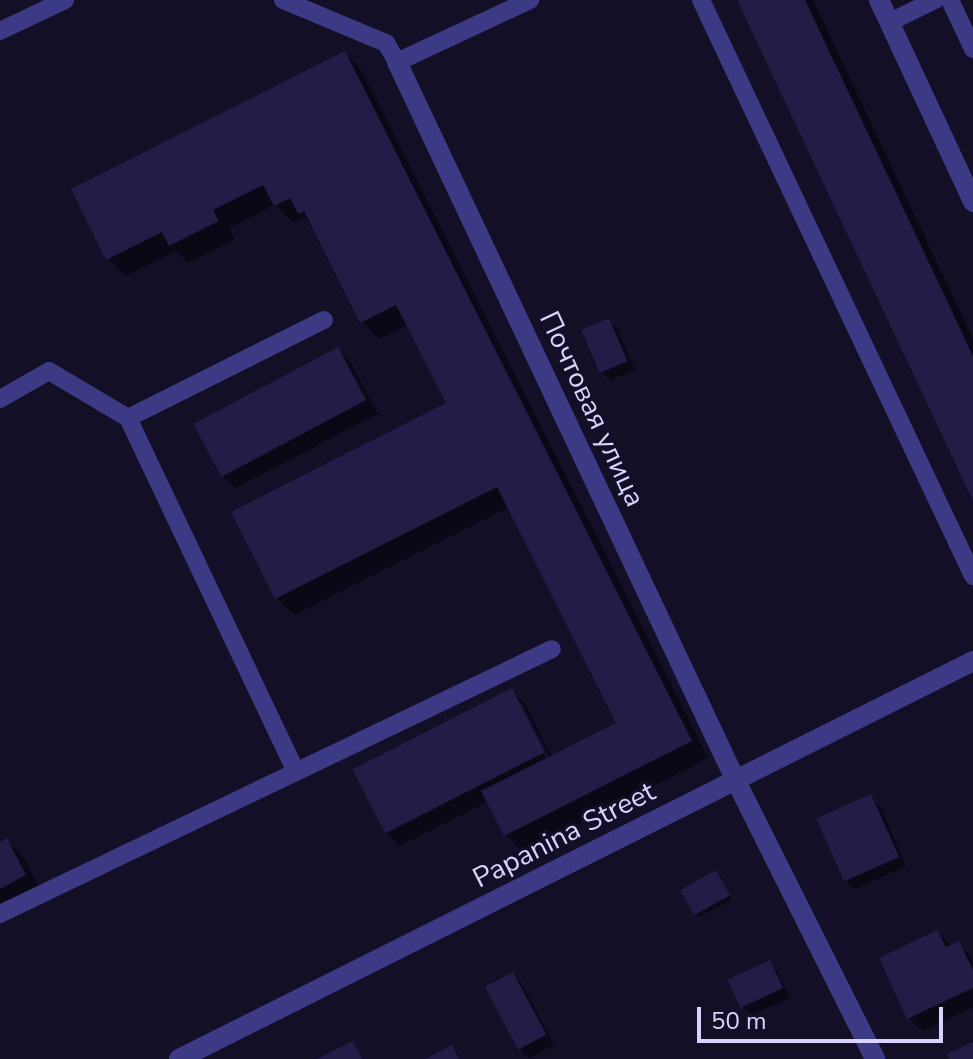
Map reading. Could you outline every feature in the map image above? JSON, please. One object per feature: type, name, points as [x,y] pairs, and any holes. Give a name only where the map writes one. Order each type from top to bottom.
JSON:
[{"type":"street","points":[[879,0],[973,202]]},
{"type":"street","name":"Почтовая улица","points":[[397,62],[736,781],[875,1059]]},
{"type":"street","name":"Papanina Street","points":[[179,1059],[973,661]]},
{"type":"lane","points":[[0,31],[65,0]]},
{"type":"lane","points":[[283,0],[386,43],[397,62],[530,0]]},
{"type":"lane","points":[[701,0],[973,576]]},
{"type":"lane","points":[[890,22],[935,0]]},
{"type":"lane","points":[[950,0],[973,49]]},
{"type":"lane","points":[[128,418],[324,320]]},
{"type":"lane","points":[[0,399],[49,371],[128,418],[296,772]]},
{"type":"lane","points":[[0,914],[552,649]]},
{"type":"building","points":[[737,0],[805,0],[973,356],[973,501]]},
{"type":"building","points":[[345,51],[692,741],[504,836],[481,791],[616,723],[497,487],[275,599],[231,512],[446,403],[396,305],[360,323],[304,211],[298,214],[290,198],[274,206],[263,185],[213,210],[219,221],[169,246],[162,232],[106,260],[71,189]]},
{"type":"building","points":[[609,318],[627,361],[600,373],[581,330]]},
{"type":"building","points":[[338,347],[366,400],[221,477],[193,424]]},
{"type":"building","points":[[512,688],[545,752],[385,833],[353,769]]},
{"type":"building","points":[[871,794],[899,857],[844,881],[816,818]]},
{"type":"building","points":[[7,838],[26,875],[0,889],[0,842]]},
{"type":"building","points":[[716,870],[730,895],[694,915],[680,890]]},
{"type":"building","points":[[937,930],[946,947],[959,941],[973,970],[973,988],[907,1019],[879,958]]},
{"type":"building","points":[[770,960],[783,988],[741,1008],[727,980]]},
{"type":"building","points":[[513,972],[546,1035],[518,1050],[485,987]]},
{"type":"building","points":[[353,1041],[362,1059],[317,1059]]},
{"type":"building","points":[[973,1042],[973,1059],[949,1059],[947,1054]]},
{"type":"building","points":[[452,1045],[459,1059],[425,1059]]}]
